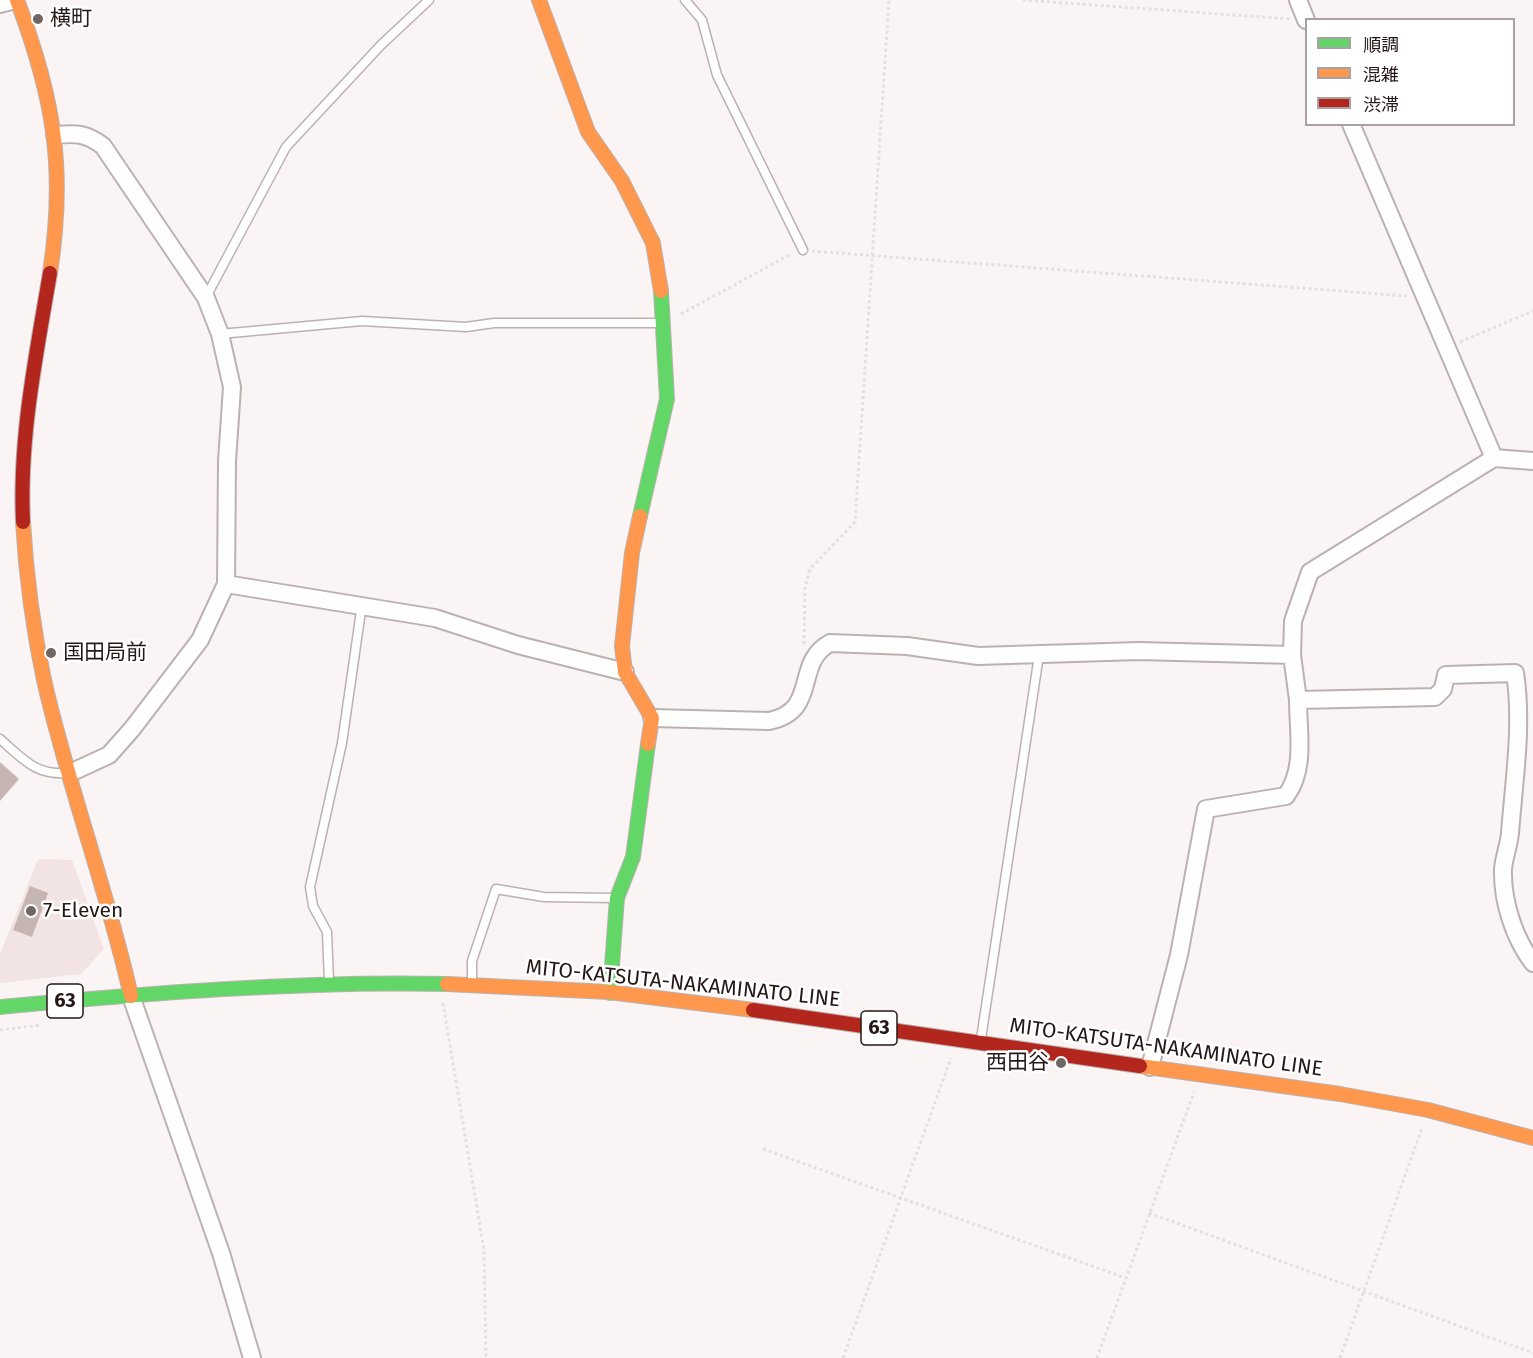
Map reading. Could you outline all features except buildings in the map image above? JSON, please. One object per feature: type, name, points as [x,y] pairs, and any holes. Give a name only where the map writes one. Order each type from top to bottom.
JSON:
[{"type":"main road","points":[[16,0],[38,54],[49,93],[55,135],[58,213],[26,425],[24,530],[38,645],[49,698],[122,950],[130,996]]},
{"type":"main road","points":[[539,0],[588,132],[640,213],[653,243],[660,274],[664,323],[667,399],[632,553],[622,646],[625,672],[652,718],[633,856],[617,898],[610,993]]},
{"type":"main road","name":"MITO-KATSUTA-NAKAMINATO LINE","points":[[0,1007],[130,996],[328,984],[472,984],[610,993],[746,1009],[1340,1094],[1428,1110],[1533,1138]]},
{"type":"street","points":[[0,4],[16,0]]},
{"type":"street","points":[[1298,0],[1305,18]]},
{"type":"street","points":[[1352,126],[1494,458]]},
{"type":"street","points":[[55,135],[79,132],[92,137],[103,146],[206,298],[220,334],[232,387],[226,461],[226,584],[200,640],[132,729],[109,755],[70,773]]},
{"type":"street","points":[[1150,1067],[1179,955],[1206,809],[1286,796],[1299,770],[1298,700],[1292,655],[1293,621],[1310,572],[1494,458],[1533,460]]},
{"type":"street","points":[[226,584],[362,604],[435,618],[518,645],[625,672]]},
{"type":"street","points":[[652,718],[770,721],[784,718],[794,710],[802,698],[812,658],[819,648],[830,643],[907,646],[978,656],[1139,651],[1292,655]]},
{"type":"street","points":[[1298,700],[1436,697],[1443,689],[1446,675],[1515,673],[1526,698],[1510,840],[1503,867],[1505,896],[1521,947],[1533,963]]},
{"type":"street","points":[[130,996],[221,1253],[252,1358]]},
{"type":"lane","points":[[206,298],[286,147],[381,45],[429,0]]},
{"type":"lane","points":[[686,0],[702,20],[717,75],[803,250]]},
{"type":"lane","points":[[220,334],[310,328],[362,321],[466,327],[494,323],[664,323]]},
{"type":"lane","points":[[328,984],[327,932],[313,906],[310,887],[342,743],[362,604]]},
{"type":"lane","points":[[981,1042],[1039,655]]},
{"type":"lane","points":[[0,739],[36,770],[51,775],[70,773]]},
{"type":"lane","points":[[472,984],[472,961],[496,889],[544,897],[617,898]]},
{"type":"path","points":[[812,658],[803,641],[805,587],[810,569],[855,522],[889,0]]},
{"type":"path","points":[[1023,0],[1305,20]]},
{"type":"path","points":[[664,323],[787,255],[803,250],[872,258],[1407,296],[1424,293]]},
{"type":"path","points":[[1447,347],[1533,311]]},
{"type":"path","points":[[439,983],[484,1250],[486,1358]]},
{"type":"path","points":[[843,1358],[958,1040]]},
{"type":"path","points":[[1097,1358],[1201,1074]]},
{"type":"path","points":[[1340,1358],[1428,1110]]},
{"type":"path","points":[[763,1149],[900,1200],[1126,1278]]},
{"type":"path","points":[[1149,1213],[1533,1353]]},
{"type":"shaded area","points":[[38,859],[72,860],[104,949],[81,974],[0,983],[0,954]]},
{"type":"traffic: fast","points":[[640,516],[667,399],[661,291]]},
{"type":"traffic: fast","points":[[610,993],[617,898],[633,857],[648,744]]},
{"type":"traffic: fast","points":[[0,1007],[279,986],[447,984]]},
{"type":"traffic: slow","points":[[17,0],[40,69],[53,134],[57,200],[50,273]]},
{"type":"traffic: slow","points":[[539,0],[588,132],[622,181],[653,243],[661,291]]},
{"type":"traffic: slow","points":[[640,516],[632,553],[622,646],[625,672],[652,718],[648,744]]},
{"type":"traffic: slow","points":[[23,522],[30,601],[44,680],[64,759],[111,916],[131,996]]},
{"type":"traffic: slow","points":[[447,984],[609,992],[753,1010]]},
{"type":"traffic: slow","points":[[1140,1066],[1340,1094],[1428,1110],[1533,1138]]},
{"type":"traffic: jam","points":[[23,522],[22,491],[26,428],[50,273]]},
{"type":"traffic: jam","points":[[753,1010],[1140,1066]]},
{"type":"place","name":"横町","points":[[38,19]]},
{"type":"place","name":"国田局前","points":[[51,653]]},
{"type":"place","name":"7-Eleven","points":[[31,911]]},
{"type":"place","name":"西田谷","points":[[1061,1063]]}]
